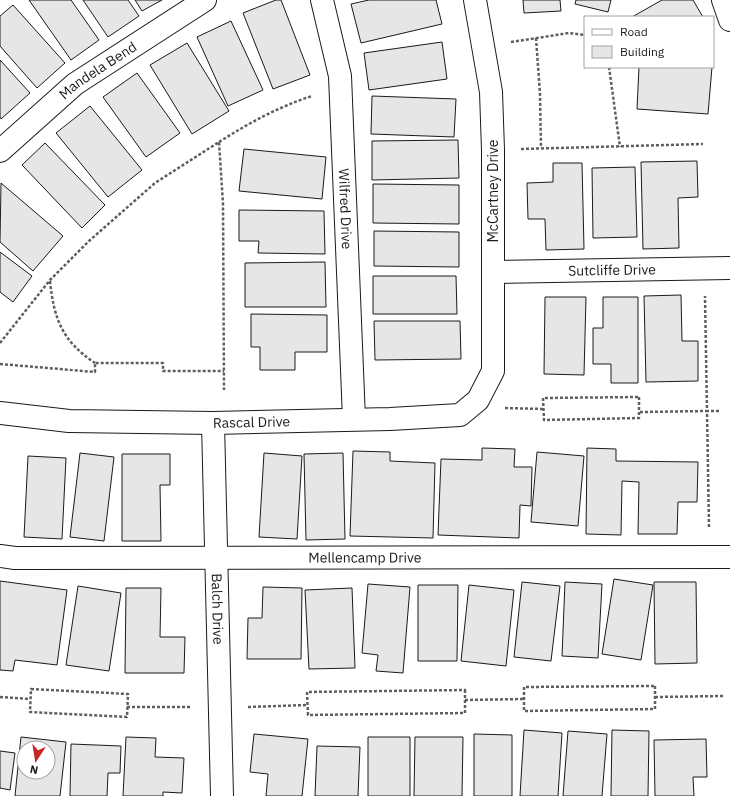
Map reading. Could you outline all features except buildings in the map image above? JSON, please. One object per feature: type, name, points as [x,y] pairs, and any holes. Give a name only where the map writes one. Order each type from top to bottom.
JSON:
[{"type":"street","name":"Mandela Bend","points":[[0,151],[75,84],[205,0]]},
{"type":"street","name":"Wilfred Drive","points":[[322,0],[340,76],[354,419]]},
{"type":"street","name":"McCartney Drive","points":[[475,0],[491,92],[493,150],[493,371],[488,383]]},
{"type":"street","points":[[723,0],[730,20]]},
{"type":"street","name":"Sutcliffe Drive","points":[[493,272],[730,268]]},
{"type":"street","name":"Rascal Drive","points":[[0,413],[69,420],[213,423],[390,419],[460,415],[478,400],[488,383]]},
{"type":"street","name":"Balch Drive","points":[[213,423],[222,796]]},
{"type":"street","name":"Mellencamp Drive","points":[[0,556],[15,558],[730,557]]},
{"type":"path","points":[[483,47],[569,33],[584,35]]},
{"type":"path","points":[[536,38],[540,94],[541,148]]},
{"type":"path","points":[[609,68],[620,147]]},
{"type":"path","points":[[0,343],[50,280],[89,241],[155,182],[256,119],[287,104],[340,88]]},
{"type":"path","points":[[219,142],[223,204],[224,390]]},
{"type":"path","points":[[493,150],[703,144]]},
{"type":"path","points":[[50,280],[52,301],[61,329],[77,350],[95,363],[163,363],[163,372],[224,371]]},
{"type":"path","points":[[705,296],[709,527]]},
{"type":"path","points":[[0,364],[95,372],[95,363]]},
{"type":"path","points":[[639,397],[640,412],[639,418],[544,420],[544,398],[639,397]]},
{"type":"path","points":[[499,405],[504,408],[544,409]]},
{"type":"path","points":[[640,412],[720,411]]},
{"type":"path","points":[[655,686],[655,709],[524,710],[524,699],[524,687],[655,686]]},
{"type":"path","points":[[31,689],[128,694],[127,707],[127,717],[30,712],[31,689]]},
{"type":"path","points":[[465,690],[465,700],[466,713],[308,715],[307,692],[465,690]]},
{"type":"path","points":[[655,697],[723,696]]},
{"type":"path","points":[[0,697],[30,699]]},
{"type":"path","points":[[465,700],[524,699]]},
{"type":"path","points":[[242,707],[307,705]]},
{"type":"path","points":[[127,707],[195,707]]}]
